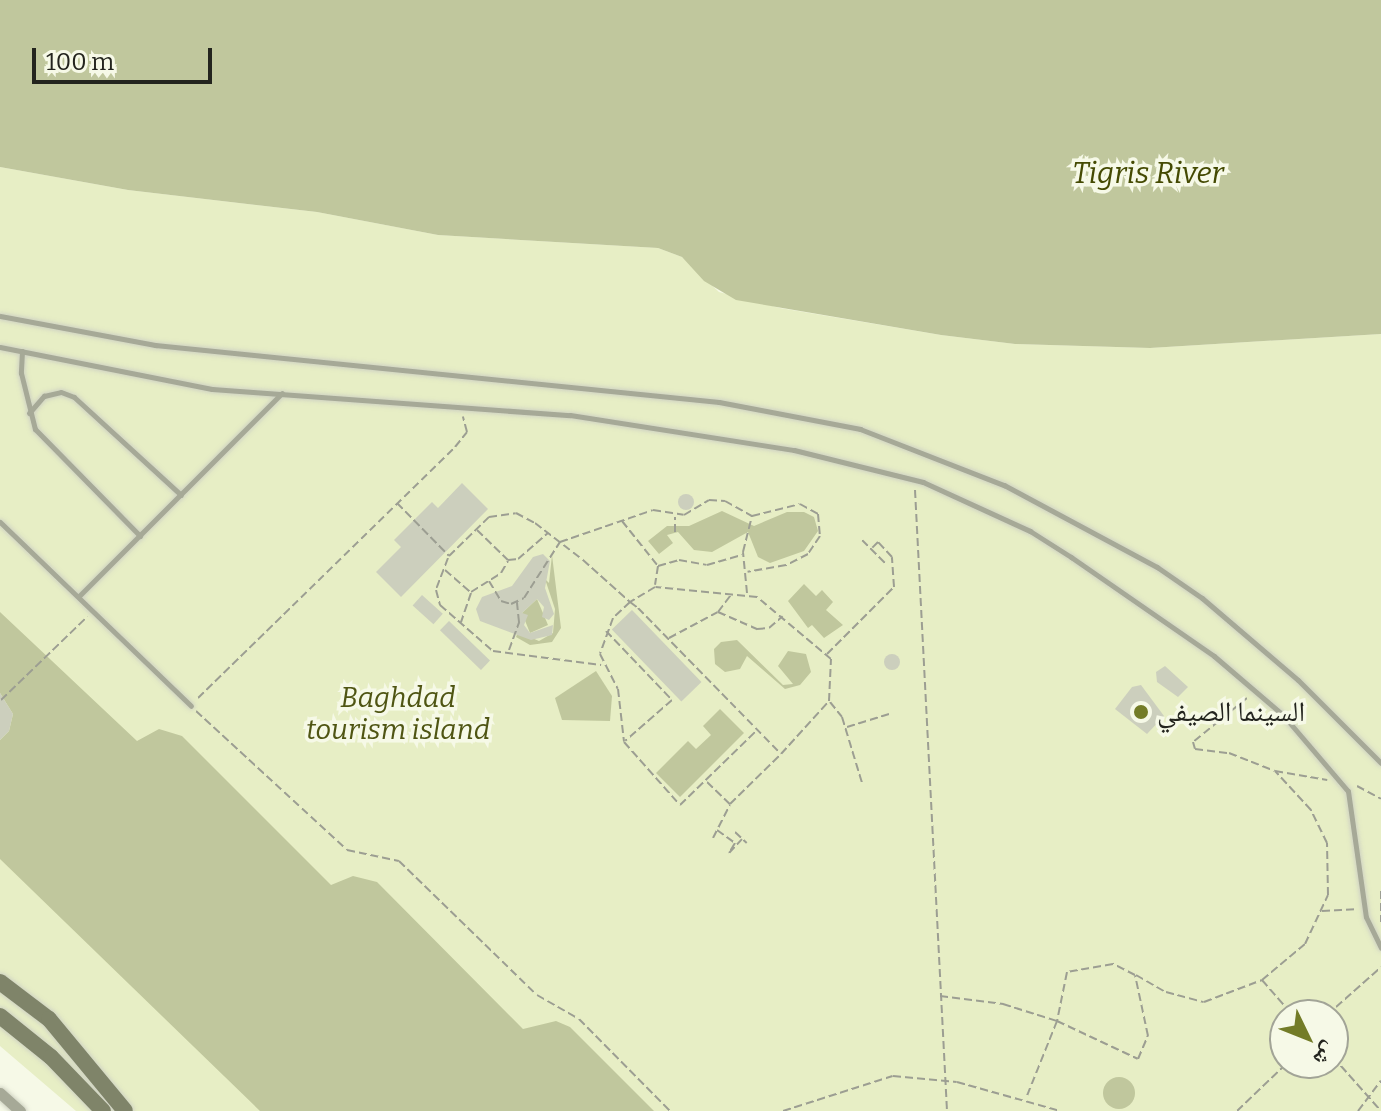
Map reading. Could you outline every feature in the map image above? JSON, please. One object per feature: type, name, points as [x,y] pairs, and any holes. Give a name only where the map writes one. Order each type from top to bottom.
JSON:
[{"type":"main road","points":[[0,982],[49,1019],[125,1111]]},
{"type":"main road","points":[[0,1016],[57,1062],[103,1111]]},
{"type":"street","points":[[0,1093],[20,1111]]},
{"type":"lane","points":[[0,316],[155,345],[719,402],[860,429],[1004,485],[1157,567],[1202,598],[1298,680],[1381,763]]},
{"type":"lane","points":[[0,347],[178,384],[570,415],[794,450],[915,480],[1030,531],[1214,656],[1311,743],[1336,782],[1348,791],[1354,810],[1364,909],[1381,948]]},
{"type":"lane","points":[[22,351],[29,413],[35,429],[140,536]]},
{"type":"lane","points":[[29,413],[44,396],[61,392],[74,397],[181,495]]},
{"type":"lane","points":[[79,596],[283,393]]},
{"type":"lane","points":[[0,522],[191,706]]},
{"type":"path","points":[[459,405],[467,432],[191,706],[347,850],[399,861],[537,995],[579,1019],[670,1111]]},
{"type":"path","points":[[915,480],[947,1111]]},
{"type":"path","points":[[489,581],[494,597],[516,601],[532,589],[560,542],[653,510],[675,515],[694,511],[709,500],[738,504],[752,516]]},
{"type":"path","points":[[397,503],[449,556]]},
{"type":"path","points":[[748,572],[798,561],[820,536],[821,524],[809,507],[777,507],[752,516]]},
{"type":"path","points":[[602,666],[493,651],[440,605],[436,590],[449,556],[476,529],[502,513],[516,513],[560,542],[630,602],[781,754]]},
{"type":"path","points":[[675,515],[675,532]]},
{"type":"path","points":[[747,595],[748,572],[744,555],[752,516]]},
{"type":"path","points":[[622,521],[658,566],[655,587]]},
{"type":"path","points":[[476,529],[508,560]]},
{"type":"path","points":[[460,623],[471,593],[489,581],[508,560],[518,559],[548,533]]},
{"type":"path","points":[[862,541],[878,553],[883,563]]},
{"type":"path","points":[[826,655],[894,587],[892,557],[878,542],[873,548]]},
{"type":"path","points":[[658,566],[679,560],[707,565],[744,555]]},
{"type":"path","points":[[444,569],[471,593]]},
{"type":"path","points":[[713,838],[730,804],[829,701],[833,673],[826,655],[783,616],[757,597],[747,595],[655,587],[630,602],[606,631],[602,666],[618,689],[624,742],[680,805],[757,730]]},
{"type":"path","points":[[668,639],[718,612],[732,594]]},
{"type":"path","points":[[509,651],[519,622],[516,601]]},
{"type":"path","points":[[1,700],[94,611]]},
{"type":"path","points":[[718,612],[757,629],[769,628],[783,616]]},
{"type":"path","points":[[606,631],[672,700],[624,742]]},
{"type":"path","points":[[1255,691],[1193,742],[1195,749],[1229,753],[1275,771],[1336,782]]},
{"type":"path","points":[[829,701],[846,728],[862,783]]},
{"type":"path","points":[[846,728],[889,714]]},
{"type":"path","points":[[1026,1098],[1057,1021],[1067,972],[1113,964],[1166,992],[1204,1002],[1262,980],[1305,944],[1328,895],[1327,843],[1311,810],[1275,771]]},
{"type":"path","points":[[706,781],[730,804]]},
{"type":"path","points":[[717,830],[735,843],[729,853],[742,839]]},
{"type":"path","points":[[735,832],[747,843]]},
{"type":"path","points":[[1381,891],[1381,922]]},
{"type":"path","points":[[1322,911],[1364,909]]},
{"type":"path","points":[[1345,999],[1381,967]]},
{"type":"path","points":[[940,996],[1003,1004],[1057,1021],[1138,1059],[1148,1036],[1135,975]]},
{"type":"path","points":[[1262,980],[1279,999]]},
{"type":"path","points":[[1349,1074],[1381,1111]]},
{"type":"path","points":[[783,1111],[893,1076],[944,1081],[1026,1098],[1060,1111]]},
{"type":"path","points":[[1237,1111],[1270,1079]]},
{"type":"path","points":[[1358,1111],[1367,1093],[1381,1081]]},
{"type":"green space","name":"Baghdad tourism island","points":[[0,167],[128,190],[317,212],[438,235],[658,248],[682,257],[719,292],[780,308],[1015,344],[1150,348],[1381,334],[1381,1111],[76,1111],[0,1046]]},
{"type":"water","name":"Tigris River","points":[[0,0],[1381,0],[1381,334],[1150,348],[1015,344],[941,335],[736,300],[704,281],[682,257],[658,248],[438,235],[317,212],[128,190],[0,167]]},
{"type":"water","points":[[722,511],[754,526],[787,512],[804,512],[814,517],[818,531],[804,551],[770,563],[758,557],[748,532],[712,552],[694,550],[678,532],[667,535],[673,543],[659,554],[648,541],[667,526],[689,526]]},
{"type":"water","points":[[552,555],[561,628],[552,642],[530,645],[516,637],[518,632],[539,641],[553,633],[555,609],[545,579],[549,583]]},
{"type":"water","points":[[804,584],[816,596],[822,590],[833,602],[826,610],[843,625],[824,638],[812,625],[808,628],[788,601]]},
{"type":"water","points":[[537,599],[548,625],[530,633],[522,613]]},
{"type":"water","points":[[0,612],[137,741],[159,729],[182,736],[331,885],[353,876],[377,882],[523,1029],[556,1021],[570,1027],[654,1111],[260,1111],[0,859],[0,740],[9,731],[13,714],[0,693]]},
{"type":"water","points":[[737,640],[783,685],[793,684],[778,666],[788,651],[806,654],[811,672],[800,685],[785,689],[747,656],[740,669],[725,672],[715,664],[714,649],[721,642]]},
{"type":"water","points":[[596,671],[612,696],[610,721],[562,720],[555,698]]},
{"type":"water","points":[[720,709],[744,733],[680,797],[656,773],[688,741],[696,749],[711,735],[703,726]]},
{"type":"water","points":[[1119,1077],[1130,1082],[1135,1093],[1130,1104],[1119,1109],[1108,1104],[1103,1093],[1108,1082]]},
{"type":"building","points":[[462,483],[488,509],[401,597],[376,572],[401,547],[394,540],[432,502],[438,508]]},
{"type":"building","points":[[683,494],[689,494],[694,502],[692,508],[683,510],[678,505],[678,499]]},
{"type":"building","points":[[543,554],[550,561],[545,588],[554,614],[549,620],[542,617],[544,607],[537,599],[522,613],[528,615],[524,625],[530,633],[553,625],[552,635],[531,640],[480,621],[476,609],[482,597],[512,586],[533,557]]},
{"type":"building","points":[[422,595],[443,614],[433,624],[413,605]]},
{"type":"building","points":[[632,610],[701,682],[681,701],[612,629]]},
{"type":"building","points":[[449,621],[490,661],[481,670],[440,630]]},
{"type":"building","points":[[889,654],[895,654],[900,662],[898,668],[889,670],[884,665],[884,659]]},
{"type":"building","points":[[1165,666],[1188,687],[1178,697],[1157,682],[1156,672]]},
{"type":"building","name":"السينما الصيفي","points":[[1141,685],[1164,716],[1147,734],[1115,709],[1132,687]]},
{"type":"building","points":[[0,693],[13,714],[9,731],[0,740]]},
{"type":"place","name":"السينما الصيفي","points":[[1141,712]]}]
